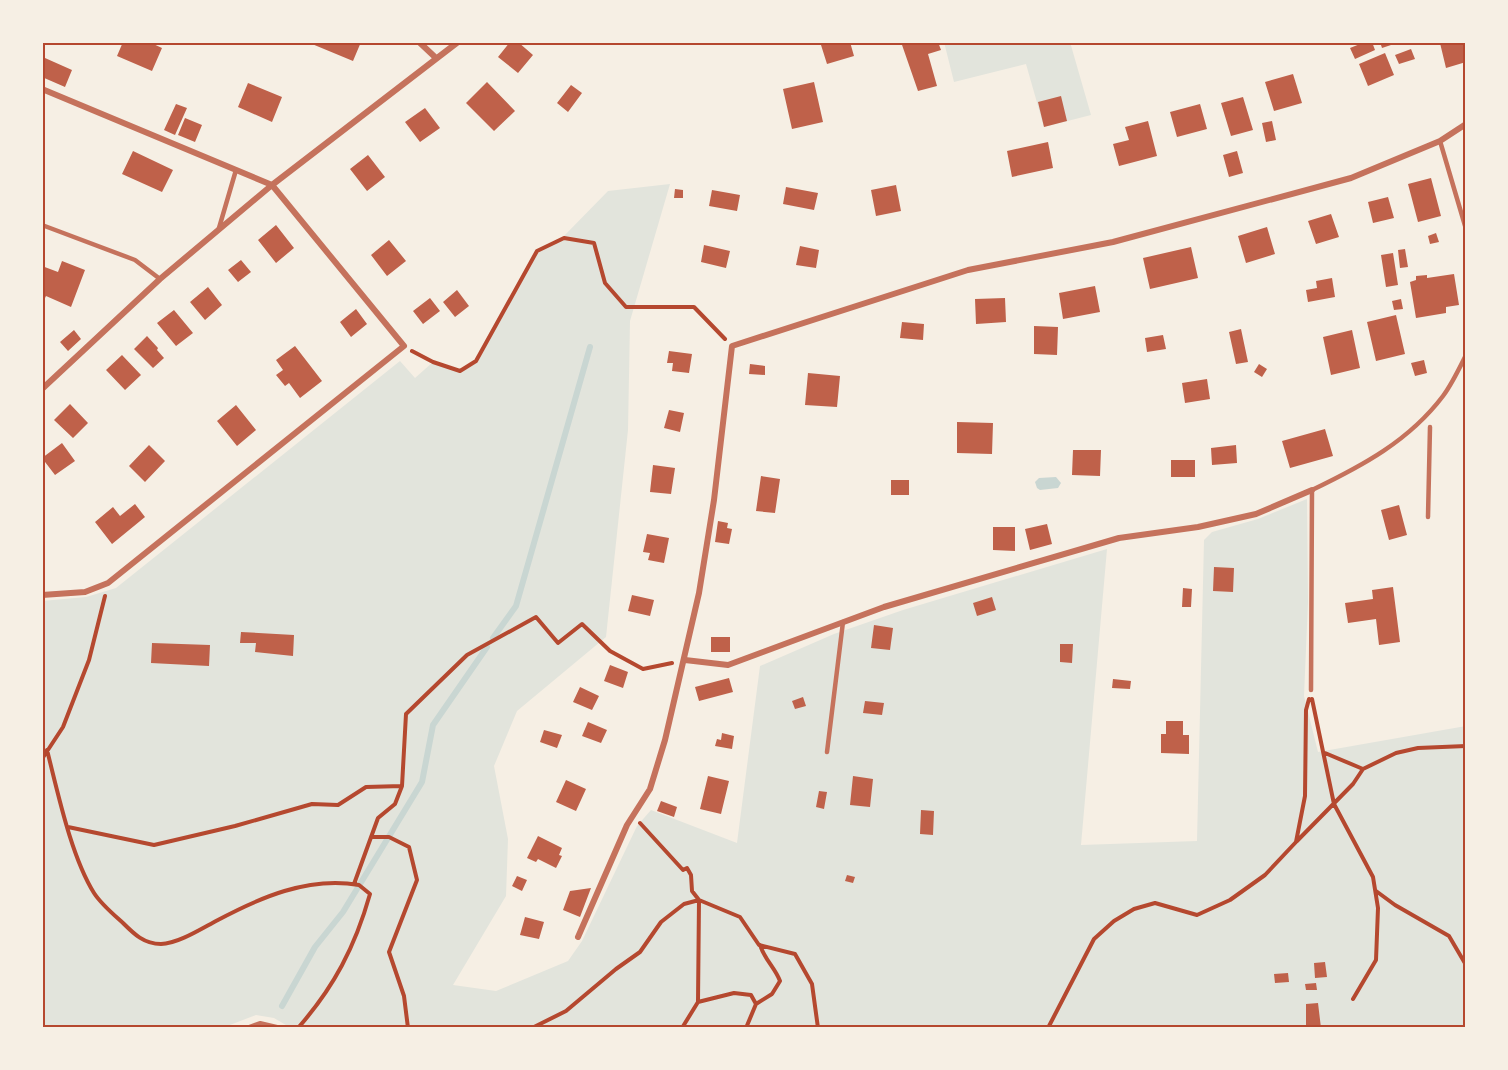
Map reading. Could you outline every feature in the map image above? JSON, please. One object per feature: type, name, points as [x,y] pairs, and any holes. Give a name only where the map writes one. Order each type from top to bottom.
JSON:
[{"type":"street","points":[[419,42],[436,58]]},
{"type":"street","points":[[42,389],[160,279],[272,185],[458,42]]},
{"type":"street","points":[[42,89],[272,185],[404,346],[108,583],[85,592],[42,595]]},
{"type":"street","points":[[578,937],[627,825],[650,789],[665,740],[699,593],[714,500],[732,346],[968,270],[1113,242],[1351,178],[1440,141],[1466,124]]},
{"type":"street","points":[[685,660],[728,665],[884,607],[1119,538],[1198,527],[1256,514],[1312,490]]},
{"type":"street","points":[[249,1028],[260,1024],[277,1028]]},
{"type":"lane","points":[[1440,141],[1466,229]]},
{"type":"lane","points":[[219,230],[236,170]]},
{"type":"lane","points":[[42,225],[135,260],[160,279]]},
{"type":"lane","points":[[1311,690],[1312,490],[1362,466],[1406,436],[1428,415],[1445,394],[1466,355]]},
{"type":"lane","points":[[1428,517],[1430,427]]},
{"type":"lane","points":[[827,752],[843,622]]},
{"type":"path","points":[[404,346],[433,362],[460,371],[476,361],[537,251],[564,238],[594,243],[605,283],[626,307],[694,308],[732,346]]},
{"type":"path","points":[[42,759],[45,750],[63,727],[88,660],[102,615],[108,583]]},
{"type":"path","points":[[354,884],[378,818],[395,804],[402,786],[406,714],[467,655],[536,617],[558,643],[582,624],[610,651],[643,669],[685,660]]},
{"type":"path","points":[[1311,690],[1334,804],[1373,877],[1378,908],[1376,960],[1353,999]]},
{"type":"path","points":[[1296,842],[1303,809],[1306,710],[1311,690]]},
{"type":"path","points":[[1048,1028],[1094,939],[1114,921],[1134,909],[1155,903],[1197,915],[1230,900],[1265,875],[1334,804],[1363,769],[1396,753],[1418,748],[1466,746]]},
{"type":"path","points":[[45,750],[83,871],[95,895],[140,940],[162,944],[190,935],[278,892],[316,883],[359,885],[370,894],[339,973],[319,1004],[298,1028]]},
{"type":"path","points":[[1324,753],[1363,769]]},
{"type":"path","points":[[68,827],[154,845],[235,826],[312,804],[338,805],[366,787],[402,786]]},
{"type":"path","points":[[638,822],[683,870],[687,868],[691,875],[692,891],[699,900],[740,918],[759,945],[764,959],[776,972],[780,981],[772,994],[756,1004],[746,1028]]},
{"type":"path","points":[[371,837],[389,837],[409,847],[417,880],[389,952],[404,996],[408,1028]]},
{"type":"path","points":[[1375,891],[1449,936],[1466,965]]},
{"type":"path","points":[[682,1028],[698,1002],[699,900]]},
{"type":"path","points":[[532,1028],[566,1011],[640,952],[661,922],[684,904],[699,900]]},
{"type":"path","points":[[759,945],[795,954],[812,984],[818,1028]]},
{"type":"path","points":[[698,1002],[734,993],[751,995],[756,1004]]},
{"type":"shaded area","points":[[944,42],[1070,42],[1091,115],[1044,127],[1026,64],[954,82]]},
{"type":"shaded area","points":[[670,184],[630,321],[628,430],[606,637],[517,711],[494,766],[508,839],[506,896],[453,985],[496,991],[568,961],[582,941],[637,826],[651,810],[737,843],[760,666],[834,634],[903,610],[1107,549],[1081,845],[1197,841],[1204,540],[1212,532],[1258,519],[1307,499],[1308,602],[1304,696],[1318,752],[1466,726],[1466,1028],[291,1028],[274,1018],[256,1015],[222,1028],[42,1028],[42,601],[86,597],[116,588],[400,361],[415,378],[433,362],[460,371],[473,362],[536,250],[563,237],[608,191]]},
{"type":"shaded area","points":[[1056,477],[1061,483],[1058,488],[1040,490],[1037,488],[1035,482],[1039,478]]},
{"type":"building","points":[[123,42],[149,42],[162,48],[152,71],[117,56]]},
{"type":"building","points":[[313,42],[361,42],[353,61],[312,44]]},
{"type":"building","points":[[510,42],[518,42],[533,55],[518,73],[498,57]]},
{"type":"building","points":[[831,42],[850,42],[854,56],[827,64],[821,45]]},
{"type":"building","points":[[901,42],[938,42],[941,50],[928,54],[937,86],[918,91]]},
{"type":"building","points":[[1365,42],[1372,42],[1375,50],[1355,59],[1350,48]]},
{"type":"building","points":[[1380,42],[1390,42],[1391,45],[1382,48]]},
{"type":"building","points":[[1466,42],[1466,62],[1446,68],[1440,43]]},
{"type":"building","points":[[1411,49],[1415,59],[1399,64],[1395,55]]},
{"type":"building","points":[[1385,53],[1394,75],[1368,86],[1359,64]]},
{"type":"building","points":[[45,58],[72,70],[65,87],[42,77],[42,64]]},
{"type":"building","points":[[1293,74],[1302,103],[1274,111],[1265,82]]},
{"type":"building","points":[[487,82],[515,111],[494,131],[466,103]]},
{"type":"building","points":[[814,82],[823,122],[792,129],[783,89]]},
{"type":"building","points":[[248,83],[282,97],[272,122],[238,107]]},
{"type":"building","points":[[571,85],[582,93],[568,112],[557,103]]},
{"type":"building","points":[[1061,96],[1067,121],[1044,127],[1038,102]]},
{"type":"building","points":[[1243,97],[1253,130],[1231,136],[1221,103]]},
{"type":"building","points":[[176,104],[187,108],[175,135],[164,130]]},
{"type":"building","points":[[1200,104],[1207,129],[1177,137],[1170,112]]},
{"type":"building","points":[[425,108],[440,128],[420,142],[405,122]]},
{"type":"building","points":[[185,118],[202,125],[195,142],[178,135]]},
{"type":"building","points":[[1148,121],[1157,156],[1119,166],[1113,144],[1129,140],[1125,127]]},
{"type":"building","points":[[1272,121],[1276,140],[1266,142],[1262,123]]},
{"type":"building","points":[[1048,142],[1053,168],[1012,177],[1007,151]]},
{"type":"building","points":[[133,151],[173,170],[162,192],[122,174]]},
{"type":"building","points":[[1237,151],[1243,173],[1229,177],[1223,155]]},
{"type":"building","points":[[368,155],[385,177],[367,191],[350,169]]},
{"type":"building","points":[[1431,178],[1441,216],[1418,222],[1408,184]]},
{"type":"building","points":[[896,185],[901,211],[876,216],[871,190]]},
{"type":"building","points":[[786,187],[818,193],[814,210],[783,204]]},
{"type":"building","points":[[675,189],[683,190],[683,198],[674,198]]},
{"type":"building","points":[[712,190],[740,195],[737,211],[709,206]]},
{"type":"building","points":[[1388,197],[1394,218],[1373,223],[1368,202]]},
{"type":"building","points":[[1331,214],[1339,237],[1316,244],[1308,221]]},
{"type":"building","points":[[276,225],[294,248],[276,263],[258,240]]},
{"type":"building","points":[[1267,227],[1275,254],[1246,263],[1238,236]]},
{"type":"building","points":[[1436,233],[1439,242],[1430,244],[1428,236]]},
{"type":"building","points":[[389,240],[406,261],[387,276],[371,255]]},
{"type":"building","points":[[704,245],[730,251],[726,268],[701,262]]},
{"type":"building","points":[[800,246],[819,250],[816,268],[796,265]]},
{"type":"building","points":[[1191,247],[1198,278],[1150,289],[1143,258]]},
{"type":"building","points":[[1405,249],[1408,267],[1400,268],[1398,250]]},
{"type":"building","points":[[1393,253],[1398,285],[1386,287],[1381,255]]},
{"type":"building","points":[[241,260],[251,272],[238,282],[228,270]]},
{"type":"building","points":[[62,261],[85,270],[71,307],[46,296],[44,300],[42,299],[42,266],[58,272]]},
{"type":"building","points":[[1454,274],[1459,305],[1446,307],[1446,313],[1416,318],[1410,282],[1416,280],[1416,276],[1427,275],[1427,278]]},
{"type":"building","points":[[1332,278],[1335,297],[1308,302],[1306,290],[1317,288],[1316,281]]},
{"type":"building","points":[[1095,286],[1100,312],[1063,319],[1059,293]]},
{"type":"building","points":[[208,287],[222,305],[205,320],[190,302]]},
{"type":"building","points":[[457,290],[469,306],[455,317],[443,302]]},
{"type":"building","points":[[430,298],[440,311],[423,324],[413,311]]},
{"type":"building","points":[[1005,298],[1006,322],[976,324],[975,299]]},
{"type":"building","points":[[1401,299],[1403,309],[1394,310],[1392,301]]},
{"type":"building","points":[[356,309],[367,324],[351,337],[340,322]]},
{"type":"building","points":[[174,310],[193,333],[176,346],[157,323]]},
{"type":"building","points":[[1396,315],[1405,354],[1376,361],[1367,322]]},
{"type":"building","points":[[902,322],[924,324],[923,340],[900,338]]},
{"type":"building","points":[[1034,326],[1058,327],[1057,355],[1034,354]]},
{"type":"building","points":[[1241,329],[1248,362],[1236,364],[1229,332]]},
{"type":"building","points":[[74,330],[81,339],[68,351],[60,342]]},
{"type":"building","points":[[1352,330],[1360,368],[1331,375],[1323,337]]},
{"type":"building","points":[[1163,335],[1166,349],[1147,352],[1145,338]]},
{"type":"building","points":[[147,336],[164,358],[153,368],[134,349]]},
{"type":"building","points":[[295,346],[322,381],[300,398],[289,383],[285,386],[276,375],[283,370],[276,360]]},
{"type":"building","points":[[669,351],[692,354],[689,373],[672,371],[673,363],[667,363]]},
{"type":"building","points":[[122,355],[141,375],[125,390],[106,370]]},
{"type":"building","points":[[1424,360],[1427,373],[1415,376],[1411,363]]},
{"type":"building","points":[[750,364],[765,366],[765,375],[749,374]]},
{"type":"building","points":[[1259,364],[1267,369],[1262,377],[1254,372]]},
{"type":"building","points":[[808,373],[840,376],[837,407],[805,405]]},
{"type":"building","points":[[1207,379],[1210,399],[1185,403],[1182,383]]},
{"type":"building","points":[[70,404],[88,423],[73,438],[54,420]]},
{"type":"building","points":[[236,405],[256,430],[237,446],[217,421]]},
{"type":"building","points":[[669,410],[684,413],[680,432],[664,428]]},
{"type":"building","points":[[957,422],[993,423],[992,454],[957,453]]},
{"type":"building","points":[[1325,429],[1333,456],[1290,468],[1282,441]]},
{"type":"building","points":[[62,443],[75,461],[55,475],[42,458]]},
{"type":"building","points":[[149,445],[165,461],[145,482],[129,466]]},
{"type":"building","points":[[1236,445],[1237,463],[1212,465],[1211,448]]},
{"type":"building","points":[[1073,450],[1101,450],[1100,476],[1072,475]]},
{"type":"building","points":[[1171,460],[1195,460],[1195,477],[1171,477]]},
{"type":"building","points":[[653,465],[675,468],[671,494],[650,492]]},
{"type":"building","points":[[761,476],[780,479],[775,513],[756,511]]},
{"type":"building","points":[[891,480],[909,480],[909,495],[891,495]]},
{"type":"building","points":[[135,504],[145,517],[112,544],[95,522],[113,507],[120,516]]},
{"type":"building","points":[[1399,505],[1407,535],[1389,540],[1381,510]]},
{"type":"building","points":[[718,521],[728,523],[727,528],[732,529],[729,544],[715,542]]},
{"type":"building","points":[[1047,524],[1052,544],[1030,550],[1025,529]]},
{"type":"building","points":[[993,527],[1015,527],[1015,551],[993,550]]},
{"type":"building","points":[[647,534],[669,538],[664,563],[648,560],[650,553],[643,552]]},
{"type":"building","points":[[1214,567],[1234,568],[1233,592],[1213,591]]},
{"type":"building","points":[[1393,587],[1400,642],[1379,645],[1376,619],[1348,623],[1345,603],[1373,599],[1372,590]]},
{"type":"building","points":[[1183,588],[1192,589],[1191,607],[1182,607]]},
{"type":"building","points":[[632,595],[654,600],[650,616],[628,611]]},
{"type":"building","points":[[992,597],[996,610],[977,616],[973,603]]},
{"type":"building","points":[[874,625],[893,628],[890,650],[871,648]]},
{"type":"building","points":[[241,632],[294,635],[293,656],[255,652],[256,643],[240,643]]},
{"type":"building","points":[[711,637],[730,637],[730,652],[711,652]]},
{"type":"building","points":[[152,643],[210,645],[209,666],[151,663]]},
{"type":"building","points":[[1060,644],[1073,644],[1072,663],[1060,662]]},
{"type":"building","points":[[610,665],[628,672],[623,688],[604,681]]},
{"type":"building","points":[[729,678],[733,692],[699,701],[695,687]]},
{"type":"building","points":[[1113,679],[1131,681],[1130,689],[1112,688]]},
{"type":"building","points":[[580,687],[599,696],[592,710],[573,702]]},
{"type":"building","points":[[803,697],[806,706],[795,709],[792,701]]},
{"type":"building","points":[[865,701],[884,703],[882,715],[863,713]]},
{"type":"building","points":[[1166,721],[1183,721],[1183,735],[1189,735],[1189,754],[1161,753],[1161,734],[1166,734]]},
{"type":"building","points":[[588,722],[607,730],[601,743],[582,736]]},
{"type":"building","points":[[544,730],[562,735],[557,748],[540,742]]},
{"type":"building","points":[[722,733],[734,736],[732,749],[715,746],[717,739],[721,740]]},
{"type":"building","points":[[708,776],[729,781],[721,814],[700,809]]},
{"type":"building","points":[[853,776],[873,779],[870,807],[850,805]]},
{"type":"building","points":[[566,780],[586,789],[576,811],[556,802]]},
{"type":"building","points":[[819,791],[827,792],[824,809],[816,807]]},
{"type":"building","points":[[661,801],[677,807],[674,817],[657,811]]},
{"type":"building","points":[[921,810],[934,811],[933,835],[920,834]]},
{"type":"building","points":[[538,836],[562,848],[559,855],[562,856],[556,868],[538,859],[536,862],[527,858]]},
{"type":"building","points":[[847,875],[855,877],[853,883],[845,881]]},
{"type":"building","points":[[517,876],[527,880],[522,891],[512,886]]},
{"type":"building","points":[[591,888],[580,917],[563,910],[570,891]]},
{"type":"building","points":[[525,917],[544,922],[539,939],[520,935]]},
{"type":"building","points":[[1325,962],[1327,977],[1315,978],[1314,963]]},
{"type":"building","points":[[1288,973],[1289,982],[1275,983],[1274,974]]},
{"type":"building","points":[[1316,983],[1317,990],[1306,990],[1305,984]]},
{"type":"building","points":[[1318,1003],[1321,1028],[1306,1028],[1306,1004]]},
{"type":"waterway","points":[[493,638],[516,606],[590,347]]},
{"type":"waterway","points":[[282,1006],[315,947],[343,912],[422,782],[433,725],[487,647]]}]
